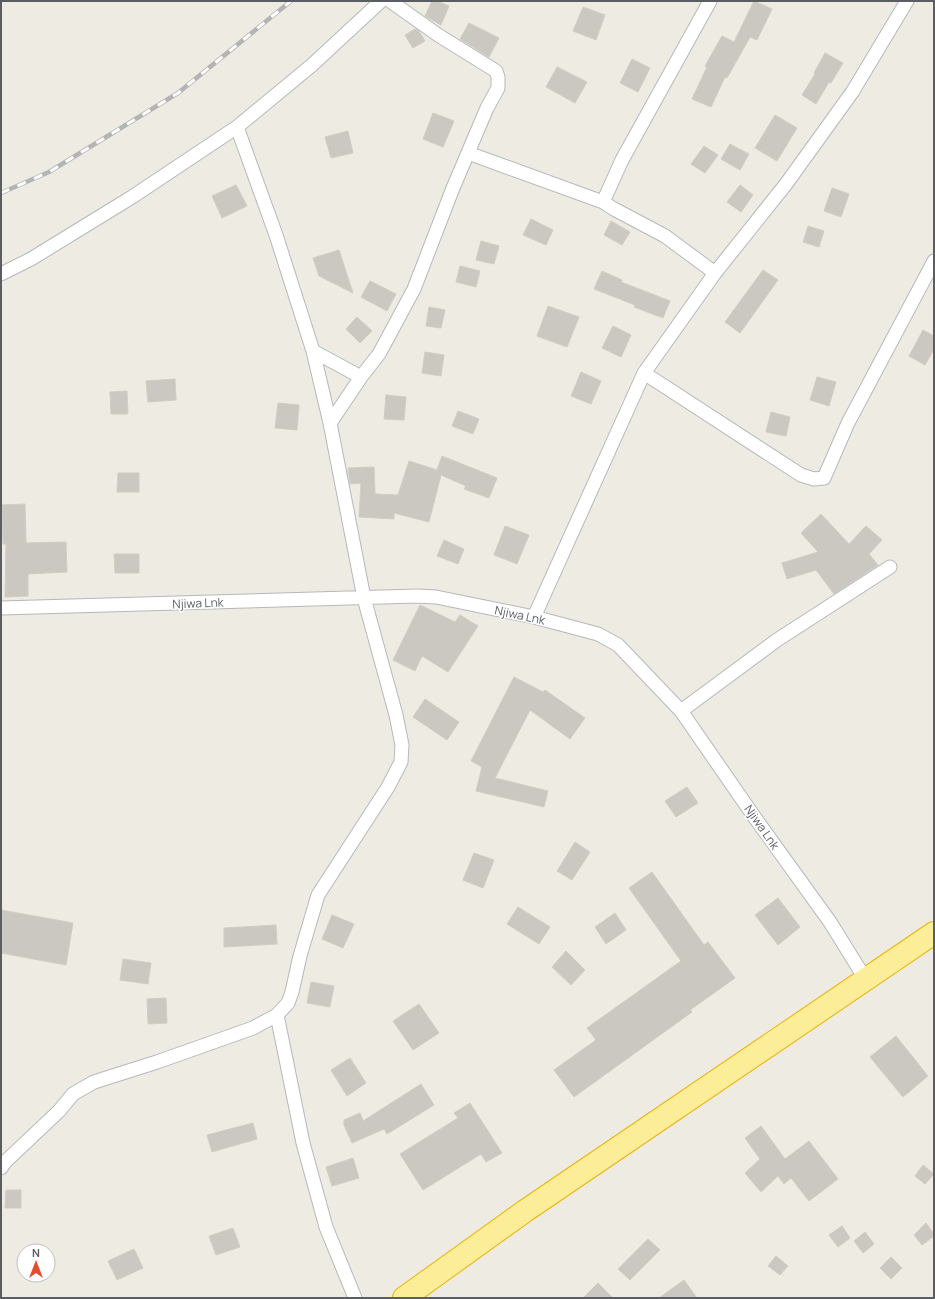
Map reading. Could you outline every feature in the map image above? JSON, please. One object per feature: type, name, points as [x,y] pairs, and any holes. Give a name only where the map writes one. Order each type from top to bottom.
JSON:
[{"type":"highway","points":[[404,1298],[525,1211],[934,933]]},
{"type":"street","points":[[1,274],[31,259],[132,197],[237,127],[312,65],[381,1]]},
{"type":"street","points":[[330,423],[361,377],[379,354],[414,289],[468,153],[487,108],[498,88],[498,77],[496,71],[438,35],[390,1]]},
{"type":"street","points":[[603,202],[622,160],[710,1]]},
{"type":"street","points":[[534,617],[644,373],[715,273],[786,184],[852,91],[907,1]]},
{"type":"street","points":[[1,1168],[5,1162],[60,1111],[73,1094],[94,1082],[157,1062],[252,1028],[277,1015],[288,1002],[292,992],[300,956],[318,896],[388,787],[401,762],[402,745],[396,714],[364,598],[330,423],[313,351],[276,235],[237,127]]},
{"type":"street","points":[[468,153],[603,202],[665,236],[715,273]]},
{"type":"street","points":[[644,373],[801,475],[814,479],[824,478],[848,423],[934,261]]},
{"type":"street","points":[[313,351],[361,377]]},
{"type":"street","points":[[681,711],[777,640],[890,567]]},
{"type":"street","name":"Njiwa Lnk","points":[[1,608],[417,596],[436,598],[534,617],[598,634],[618,645],[681,711],[830,922],[866,980]]},
{"type":"street","points":[[277,1015],[303,1143],[326,1227],[355,1298]]},
{"type":"building","points":[[432,1],[437,1],[449,6],[441,25],[425,16]]},
{"type":"building","points":[[754,1],[772,9],[757,40],[750,37],[727,78],[725,77],[711,107],[692,99],[707,67],[705,66],[722,36],[734,42]]},
{"type":"building","points":[[583,7],[605,15],[596,40],[573,31]]},
{"type":"building","points":[[469,23],[499,38],[489,57],[460,39]]},
{"type":"building","points":[[415,29],[419,31],[425,41],[413,48],[405,35]]},
{"type":"building","points":[[825,53],[843,63],[831,83],[829,82],[816,104],[802,95],[815,74],[814,73]]},
{"type":"building","points":[[632,59],[650,68],[638,92],[620,83]]},
{"type":"building","points":[[557,67],[587,82],[575,103],[546,87]]},
{"type":"building","points":[[433,113],[454,121],[443,147],[423,139]]},
{"type":"building","points":[[775,115],[797,128],[777,161],[755,148]]},
{"type":"building","points":[[348,131],[353,153],[331,158],[325,137]]},
{"type":"building","points":[[730,144],[749,154],[740,170],[721,159]]},
{"type":"building","points":[[704,146],[718,155],[705,173],[691,164]]},
{"type":"building","points":[[236,185],[247,206],[222,218],[212,196]]},
{"type":"building","points":[[740,185],[753,195],[741,212],[727,202]]},
{"type":"building","points":[[832,188],[849,194],[841,217],[824,211]]},
{"type":"building","points":[[531,219],[553,230],[546,245],[523,235]]},
{"type":"building","points":[[611,221],[630,232],[622,245],[604,235]]},
{"type":"building","points":[[808,226],[824,231],[819,247],[803,242]]},
{"type":"building","points":[[481,241],[499,246],[494,264],[476,260]]},
{"type":"building","points":[[339,250],[353,293],[319,276],[313,258]]},
{"type":"building","points":[[460,266],[480,271],[476,287],[456,282]]},
{"type":"building","points":[[763,270],[778,280],[740,333],[725,322]]},
{"type":"building","points":[[602,271],[622,280],[621,282],[670,301],[663,318],[594,289]]},
{"type":"building","points":[[370,281],[396,294],[387,311],[361,297]]},
{"type":"building","points":[[548,306],[579,317],[567,347],[537,336]]},
{"type":"building","points":[[429,307],[445,310],[441,328],[426,326]]},
{"type":"building","points":[[357,317],[372,331],[360,343],[346,329]]},
{"type":"building","points":[[613,326],[631,335],[621,357],[602,348]]},
{"type":"building","points":[[923,330],[934,336],[934,349],[925,365],[909,356]]},
{"type":"building","points":[[425,352],[444,355],[441,376],[422,373]]},
{"type":"building","points":[[581,372],[601,381],[591,404],[571,396]]},
{"type":"building","points":[[817,377],[836,382],[829,406],[810,400]]},
{"type":"building","points":[[175,379],[176,400],[148,402],[146,381]]},
{"type":"building","points":[[127,391],[128,414],[111,414],[110,392]]},
{"type":"building","points":[[386,395],[406,397],[404,420],[384,419]]},
{"type":"building","points":[[278,403],[299,405],[297,430],[275,428]]},
{"type":"building","points":[[458,411],[479,419],[473,434],[452,426]]},
{"type":"building","points":[[771,412],[790,417],[786,436],[766,432]]},
{"type":"building","points":[[442,456],[497,478],[489,498],[464,489],[466,486],[441,475],[429,522],[394,513],[394,519],[359,517],[361,483],[350,484],[348,468],[374,467],[375,494],[398,495],[409,461],[437,470]]},
{"type":"building","points":[[118,473],[139,473],[139,492],[117,492]]},
{"type":"building","points":[[25,504],[26,543],[66,542],[67,572],[28,574],[28,596],[5,597],[6,544],[3,544],[2,505]]},
{"type":"building","points":[[821,514],[849,544],[866,526],[882,540],[869,554],[878,565],[834,594],[816,570],[787,579],[782,563],[818,552],[801,533]]},
{"type":"building","points":[[505,526],[529,535],[517,564],[494,555]]},
{"type":"building","points":[[444,540],[464,549],[458,564],[437,556]]},
{"type":"building","points":[[114,554],[139,554],[139,573],[115,573]]},
{"type":"building","points":[[420,605],[455,622],[460,615],[478,626],[448,672],[422,656],[415,671],[393,660]]},
{"type":"building","points":[[514,677],[543,692],[545,690],[585,718],[570,739],[530,710],[495,778],[548,791],[544,807],[476,791],[482,767],[471,761]]},
{"type":"building","points":[[425,699],[459,722],[447,740],[413,717]]},
{"type":"building","points":[[687,787],[698,803],[676,817],[665,801]]},
{"type":"building","points":[[575,842],[590,852],[572,880],[557,871]]},
{"type":"building","points":[[474,853],[494,860],[483,888],[463,880]]},
{"type":"building","points":[[652,872],[704,945],[708,942],[735,978],[690,1010],[692,1012],[574,1097],[554,1070],[596,1040],[587,1028],[681,961],[629,888]]},
{"type":"building","points":[[778,898],[800,927],[778,945],[755,915]]},
{"type":"building","points":[[518,907],[550,927],[539,944],[507,924]]},
{"type":"building","points":[[1,910],[73,923],[66,965],[1,953]]},
{"type":"building","points":[[615,913],[626,930],[606,944],[595,927]]},
{"type":"building","points":[[332,915],[354,924],[343,948],[322,939]]},
{"type":"building","points":[[276,925],[277,944],[224,947],[224,928]]},
{"type":"building","points":[[566,951],[585,970],[571,985],[552,967]]},
{"type":"building","points":[[123,959],[151,963],[148,984],[120,980]]},
{"type":"building","points":[[311,982],[334,986],[330,1007],[307,1003]]},
{"type":"building","points":[[166,998],[167,1023],[148,1024],[147,999]]},
{"type":"building","points":[[419,1004],[439,1033],[413,1050],[393,1021]]},
{"type":"building","points":[[896,1036],[928,1076],[903,1097],[870,1057]]},
{"type":"building","points":[[350,1058],[366,1083],[347,1096],[331,1070]]},
{"type":"building","points":[[421,1084],[434,1105],[387,1134],[384,1129],[352,1143],[344,1125],[344,1120],[360,1113],[363,1121]]},
{"type":"building","points":[[470,1103],[502,1153],[486,1162],[481,1154],[423,1190],[400,1154],[458,1118],[454,1113]]},
{"type":"building","points":[[253,1123],[257,1139],[212,1152],[207,1135]]},
{"type":"building","points":[[761,1126],[785,1159],[809,1141],[838,1179],[809,1201],[791,1178],[784,1184],[778,1176],[761,1192],[745,1173],[760,1159],[745,1138]]},
{"type":"building","points":[[353,1158],[359,1178],[332,1186],[326,1167]]},
{"type":"building","points":[[923,1165],[934,1174],[925,1184],[915,1176]]},
{"type":"building","points":[[6,1190],[21,1190],[21,1208],[5,1208]]},
{"type":"building","points":[[926,1223],[934,1236],[922,1245],[914,1235]]},
{"type":"building","points":[[842,1226],[850,1238],[838,1247],[829,1235]]},
{"type":"building","points":[[233,1228],[240,1247],[216,1255],[209,1236]]},
{"type":"building","points":[[865,1232],[874,1244],[863,1253],[854,1241]]},
{"type":"building","points":[[648,1239],[660,1250],[630,1280],[618,1269]]},
{"type":"building","points":[[134,1249],[143,1268],[117,1280],[108,1261]]},
{"type":"building","points":[[776,1256],[788,1266],[780,1275],[768,1266]]},
{"type":"building","points":[[891,1257],[902,1268],[891,1279],[880,1268]]},
{"type":"building","points":[[684,1280],[697,1298],[659,1298]]},
{"type":"building","points":[[598,1283],[613,1298],[583,1298]]},
{"type":"railway","points":[[1,193],[49,172],[178,93],[291,1]]}]
